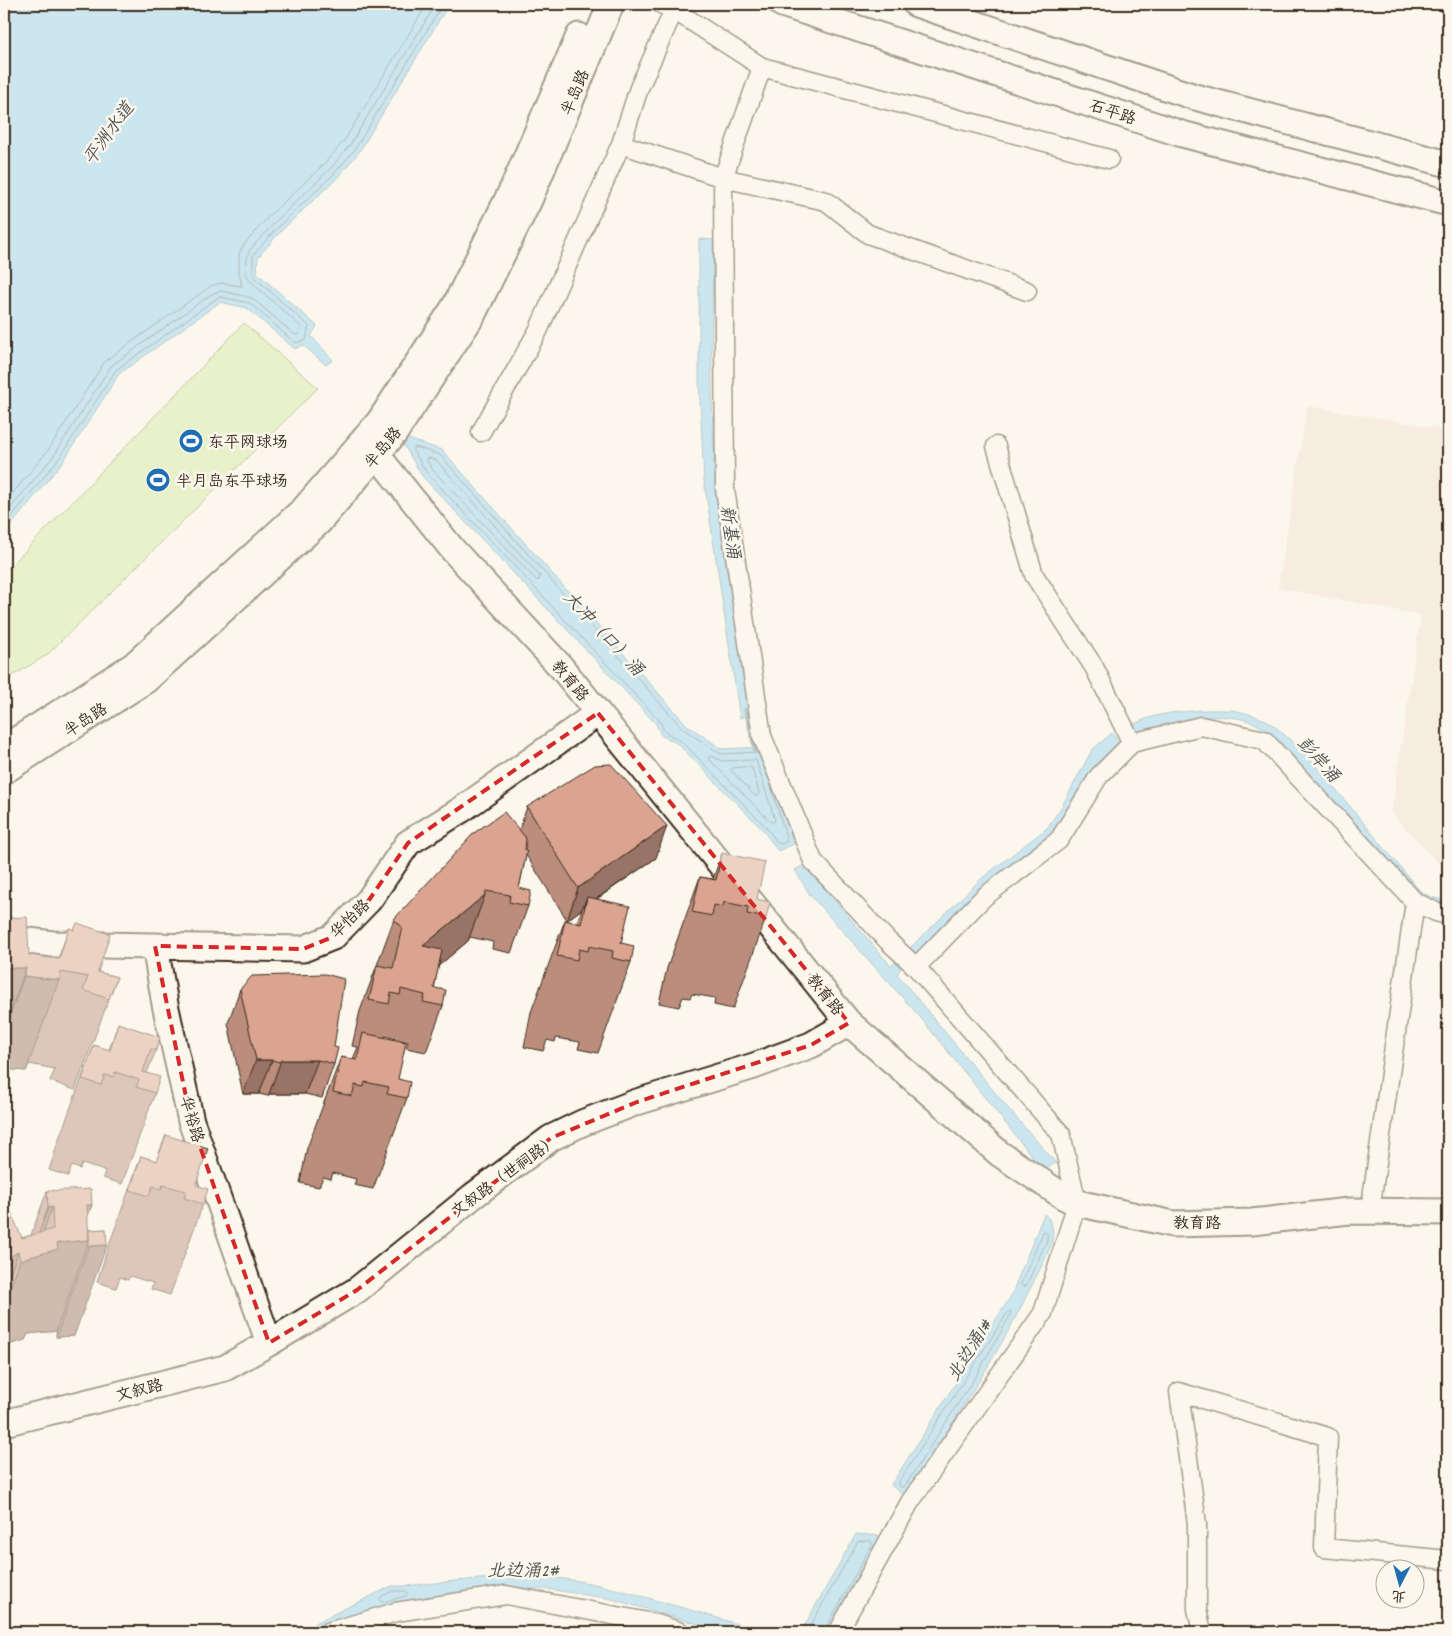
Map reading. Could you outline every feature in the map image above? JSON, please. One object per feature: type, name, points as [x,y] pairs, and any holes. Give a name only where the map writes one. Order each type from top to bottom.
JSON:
[{"type":"street","name":"半岛路","points":[[4,748],[134,665],[305,508],[379,422],[455,306],[512,190],[593,4]]},
{"type":"street","name":"半岛路","points":[[4,771],[146,680],[319,522],[394,434],[472,316],[530,198],[611,4]]},
{"type":"street","name":"石平路","points":[[782,4],[1182,134],[1448,203]]},
{"type":"street","points":[[916,4],[1194,97],[1448,164]]},
{"type":"street","points":[[481,432],[538,331],[621,144],[638,88],[667,7],[762,67],[1109,160]]},
{"type":"street","points":[[762,67],[723,178],[725,489],[762,736],[813,861],[888,941],[916,966],[1061,1134],[1077,1203],[1043,1313],[910,1502],[838,1632]]},
{"type":"street","points":[[621,144],[723,178],[826,200],[868,234],[1027,291]]},
{"type":"street","points":[[996,446],[1034,575],[1094,668],[1132,743]]},
{"type":"street","name":"教育路","points":[[376,455],[453,550],[562,667],[849,1023],[1000,1154],[1063,1196],[1077,1203],[1173,1224],[1252,1222],[1349,1211],[1448,1212]]},
{"type":"street","name":"华怡路","points":[[4,938],[54,944],[303,949],[333,937],[369,900],[408,843],[461,810],[598,713]]},
{"type":"street","points":[[916,966],[984,897],[1059,840],[1099,776],[1132,743],[1201,726],[1264,740],[1415,902],[1436,912],[1448,915]]},
{"type":"street","points":[[1370,1211],[1415,902]]},
{"type":"street","name":"华裕路","points":[[155,946],[165,1004],[191,1121],[269,1344]]},
{"type":"street","name":"文叙路（世祠路）","points":[[269,1344],[357,1290],[473,1196],[551,1138],[582,1123],[637,1102],[754,1066],[811,1045],[849,1023]]},
{"type":"street","name":"文叙路","points":[[4,1423],[225,1368],[269,1344]]},
{"type":"street","points":[[1202,1632],[1197,1609],[1197,1524],[1178,1392],[1328,1437],[1324,1548],[1448,1560]]},
{"type":"street","points":[[328,1632],[347,1629],[396,1612],[506,1595],[654,1623],[681,1632]]},
{"type":"highlighted area","points":[[598,713],[849,1023],[811,1045],[637,1102],[551,1138],[357,1290],[269,1343],[191,1121],[155,946],[303,949],[333,937],[369,900],[408,843]]},
{"type":"shaded area","points":[[1307,406],[1448,430],[1448,864],[1438,863],[1391,813],[1421,615],[1278,588]]},
{"type":"green space","name":"半月岛东平球场","points":[[244,323],[318,388],[47,655],[4,681],[4,573]]},
{"type":"water","name":"平洲水道","points":[[16,4],[449,4],[359,152],[338,177],[282,230],[258,257],[257,273],[317,326],[311,336],[333,360],[326,365],[303,345],[295,349],[247,308],[220,302],[119,374],[64,460],[4,534],[4,14]]},
{"type":"water","points":[[699,239],[714,240],[712,413],[716,482],[726,566],[753,714],[740,718],[704,480],[699,379]]},
{"type":"water","name":"大冲（口）涌","points":[[405,437],[442,450],[687,725],[722,749],[761,747],[768,757],[794,844],[778,851],[762,829],[678,744],[661,735],[656,724],[422,476],[401,440]]},
{"type":"water","points":[[1206,710],[1233,710],[1249,714],[1266,720],[1278,729],[1308,756],[1420,891],[1431,897],[1448,901],[1448,909],[1437,908],[1402,882],[1273,736],[1257,724],[1225,717],[1194,718],[1134,735],[1131,726],[1158,715]]},
{"type":"water","points":[[1112,733],[1120,744],[1089,773],[1074,806],[1059,832],[978,894],[915,954],[910,948],[982,878],[1047,828],[1062,806],[1092,750]]},
{"type":"water","points":[[804,865],[891,966],[895,962],[901,968],[897,974],[1056,1163],[1043,1170],[920,1017],[810,895],[795,870]]},
{"type":"water","points":[[1044,1214],[1051,1222],[1053,1234],[1043,1264],[1003,1341],[955,1419],[904,1496],[891,1485],[1011,1296]]},
{"type":"water","points":[[856,1534],[882,1536],[829,1632],[801,1632]]},
{"type":"water","points":[[539,1577],[569,1579],[612,1588],[761,1632],[725,1632],[612,1599],[547,1589],[483,1589],[397,1602],[334,1622],[316,1632],[300,1632],[392,1586],[478,1579]]},
{"type":"building","points":[[611,764],[667,826],[578,888],[527,807],[595,765]]},
{"type":"building","points":[[504,812],[526,838],[525,850],[527,851],[519,888],[531,891],[528,906],[509,902],[510,895],[486,891],[485,895],[423,946],[442,950],[434,988],[446,990],[443,1006],[423,1002],[425,995],[401,989],[400,995],[391,993],[389,1004],[369,1000],[377,965],[393,968],[402,927],[394,919],[474,833]]},
{"type":"building","points":[[722,853],[765,862],[757,899],[770,902],[766,918],[747,914],[748,907],[724,902],[723,907],[714,905],[712,916],[692,912],[700,877],[716,880]]},
{"type":"building","points":[[587,897],[630,906],[621,943],[634,946],[631,962],[612,958],[613,951],[589,946],[588,951],[579,949],[577,960],[557,956],[565,920],[581,924]]},
{"type":"building","points":[[27,917],[29,955],[59,959],[69,928],[74,930],[77,923],[110,934],[98,972],[117,977],[109,999],[83,990],[88,977],[61,972],[59,980],[24,976],[26,968],[4,968],[4,918]]},
{"type":"building","points":[[325,974],[344,979],[334,1047],[338,1048],[334,1064],[318,1060],[281,1060],[280,1062],[256,1060],[240,989],[252,976]]},
{"type":"building","points":[[118,1023],[160,1037],[156,1050],[151,1049],[143,1072],[160,1077],[155,1093],[136,1087],[139,1080],[115,1072],[114,1077],[105,1075],[101,1085],[82,1079],[94,1045],[110,1050]]},
{"type":"building","points":[[363,1033],[406,1042],[398,1079],[410,1082],[407,1098],[387,1094],[389,1087],[365,1082],[364,1087],[355,1085],[352,1096],[333,1092],[341,1057],[357,1060]]},
{"type":"building","points":[[166,1135],[208,1148],[196,1185],[208,1189],[203,1204],[184,1198],[186,1191],[163,1185],[161,1189],[153,1186],[149,1196],[130,1190],[141,1156],[157,1161]]},
{"type":"building","points":[[91,1189],[92,1205],[87,1205],[89,1240],[57,1243],[58,1249],[20,1260],[18,1252],[4,1260],[4,1208],[8,1206],[22,1238],[53,1229],[52,1207],[48,1208],[47,1191]]},
{"type":"building","points":[[106,1229],[107,1245],[89,1246],[89,1230]]},
{"type":"waterway","name":"新基涌","points":[[746,710],[756,752]]},
{"type":"place","name":"东平网球场","points":[[191,441]]},
{"type":"place","name":"半月岛东平球场","points":[[158,480]]},
{"type":"water label","name":"彭岸涌","points":[[1319,759]]},
{"type":"water label","name":"北边涌1#","points":[[969,1350]]},
{"type":"water label","name":"北边涌2#","points":[[523,1570]]}]
